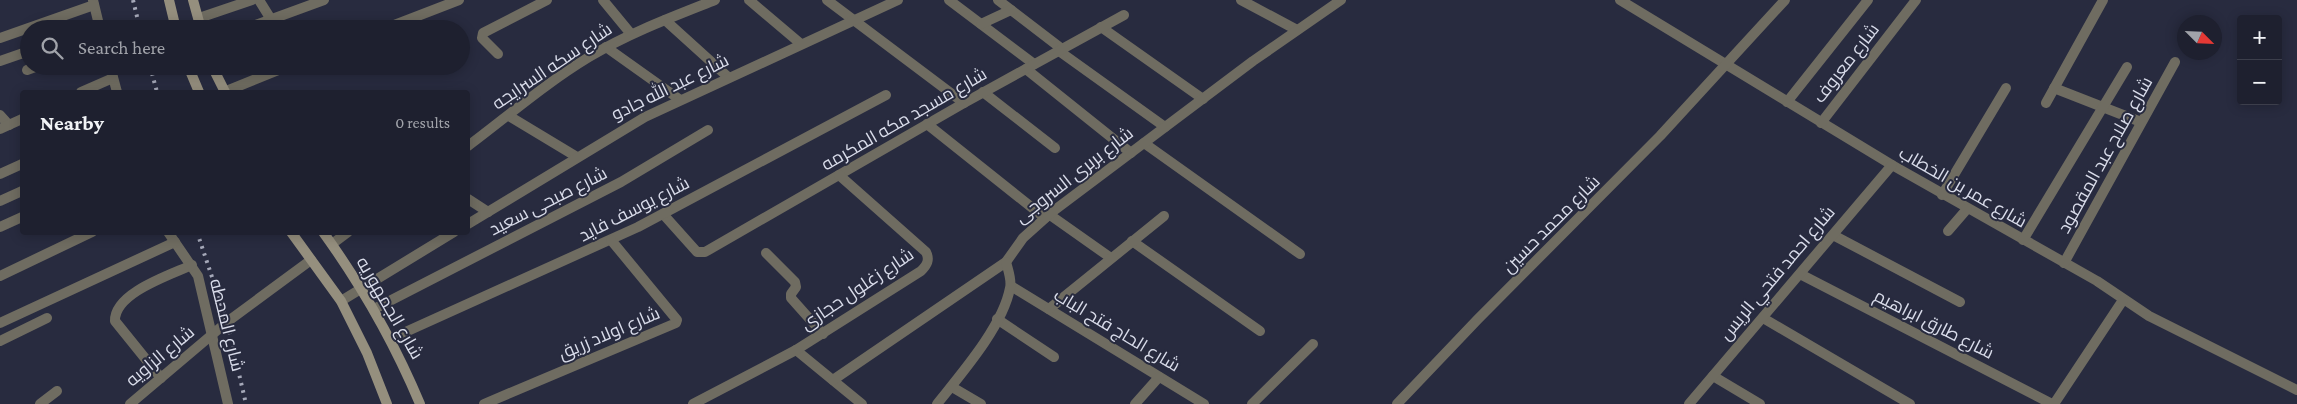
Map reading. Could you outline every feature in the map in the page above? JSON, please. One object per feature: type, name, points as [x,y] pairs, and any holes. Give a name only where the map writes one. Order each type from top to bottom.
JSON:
[{"type":"main road","points":[[169,0],[174,20]]},
{"type":"main road","points":[[193,0],[199,18]]},
{"type":"main road","points":[[192,75],[198,90]]},
{"type":"main road","points":[[216,75],[223,90]]},
{"type":"main road","points":[[292,235],[341,301],[367,352],[387,404]]},
{"type":"main road","name":"شارع الجمهوريه","points":[[326,235],[363,288],[390,339],[420,404]]},
{"type":"street","points":[[199,18],[252,0]]},
{"type":"street","points":[[258,0],[271,19],[324,0]]},
{"type":"street","points":[[407,20],[459,0]]},
{"type":"street","points":[[498,54],[482,38],[483,33],[488,28],[548,0]]},
{"type":"street","points":[[603,0],[631,34]]},
{"type":"street","points":[[690,0],[698,7]]},
{"type":"street","name":"شارع سكه السرايجه","points":[[470,145],[606,47],[631,34],[715,0]]},
{"type":"street","points":[[749,0],[800,44]]},
{"type":"street","name":"شارع عبد الله جادو","points":[[470,223],[628,126],[679,99],[897,0]]},
{"type":"street","points":[[949,0],[981,24],[1131,153]]},
{"type":"street","points":[[998,0],[1061,50],[1165,126]]},
{"type":"street","points":[[1241,0],[1297,30]]},
{"type":"street","name":"شارع بربرى السروجى","points":[[833,380],[1006,262],[1014,247],[1048,217],[1165,126],[1341,0]]},
{"type":"street","name":"شارع عمر بن الخطاب","points":[[1620,0],[1892,166],[2097,281],[2123,300],[2156,320],[2297,390]]},
{"type":"street","name":"شارع محمد حسين","points":[[1397,404],[1436,361],[1618,180],[1726,66],[1785,0]]},
{"type":"street","points":[[1787,102],[1868,0]]},
{"type":"street","name":"شارع معروف","points":[[1821,123],[1916,0]]},
{"type":"street","points":[[2046,103],[2103,0]]},
{"type":"street","points":[[832,1],[854,20],[964,103]]},
{"type":"street","points":[[47,20],[94,2],[96,20]]},
{"type":"street","points":[[981,24],[1012,10]]},
{"type":"street","name":"شارع مسجد مكه المكرمه","points":[[664,214],[697,252],[701,253],[1124,14]]},
{"type":"street","points":[[665,20],[728,77]]},
{"type":"street","points":[[1101,27],[1203,99]]},
{"type":"street","points":[[0,38],[20,30]]},
{"type":"street","points":[[606,47],[679,99]]},
{"type":"street","points":[[0,61],[20,54]]},
{"type":"street","name":"شارع صلاح عبد المقصود","points":[[2064,263],[2175,62]]},
{"type":"street","points":[[2023,240],[2127,67]]},
{"type":"street","points":[[112,75],[116,90]]},
{"type":"street","points":[[229,90],[266,75]]},
{"type":"street","points":[[86,90],[113,78]]},
{"type":"street","points":[[1942,195],[2006,88]]},
{"type":"street","points":[[2054,88],[2141,122]]},
{"type":"street","points":[[983,92],[1055,148]]},
{"type":"street","name":"شارع يوسف فايد","points":[[390,339],[611,240],[664,214],[886,94]]},
{"type":"street","points":[[0,114],[5,127],[20,120]]},
{"type":"street","points":[[509,116],[578,156]]},
{"type":"street","points":[[928,124],[1048,217],[1111,258]]},
{"type":"street","name":"شارع صبحى سعيد","points":[[374,309],[637,173],[708,130]]},
{"type":"street","points":[[1144,144],[1300,254]]},
{"type":"street","points":[[0,174],[20,165]]},
{"type":"street","name":"شارع احمد فتحي الريس","points":[[1689,404],[1892,166]]},
{"type":"street","name":"شارع زغلول حجازى","points":[[693,404],[823,334],[921,271],[929,260],[926,252],[839,174]]},
{"type":"street","points":[[0,200],[20,192]]},
{"type":"street","points":[[470,200],[488,212]]},
{"type":"street","points":[[1948,231],[1967,209]]},
{"type":"street","points":[[1049,309],[1164,216]]},
{"type":"street","points":[[0,227],[20,218]]},
{"type":"street","points":[[0,276],[86,235]]},
{"type":"street","name":"شارع المحطه","points":[[170,235],[192,265],[202,288],[228,404]]},
{"type":"street","points":[[332,244],[344,235]]},
{"type":"street","points":[[341,301],[449,235]]},
{"type":"street","points":[[1833,235],[1960,302]]},
{"type":"street","name":"شارع اولاد زريق","points":[[484,404],[676,323],[677,320],[611,240]]},
{"type":"street","points":[[0,324],[175,242]]},
{"type":"street","points":[[1132,242],[1260,332]]},
{"type":"street","points":[[766,253],[795,282],[796,287],[791,294],[791,298],[823,334]]},
{"type":"street","points":[[212,334],[311,260]]},
{"type":"street","points":[[937,404],[978,354],[1006,304],[1011,286],[1006,262]]},
{"type":"street","points":[[161,378],[115,321],[114,311],[123,300],[136,292],[192,265]]},
{"type":"street","name":"شارع طارق ابراهيم","points":[[1800,274],[2053,404]]},
{"type":"street","name":"شارع الحاج فتح الباب","points":[[1011,286],[1204,404]]},
{"type":"street","points":[[2053,404],[2123,300]]},
{"type":"street","points":[[0,341],[47,318]]},
{"type":"street","points":[[1763,318],[1910,404]]},
{"type":"street","points":[[997,320],[1054,357]]},
{"type":"street","name":"شارع الزاويه","points":[[130,404],[212,334]]},
{"type":"street","points":[[1252,404],[1313,344]]},
{"type":"street","points":[[796,350],[862,404]]},
{"type":"street","points":[[1713,376],[1760,404]]},
{"type":"street","points":[[1135,404],[1159,377]]},
{"type":"street","points":[[952,387],[981,404]]},
{"type":"street","points":[[40,404],[57,391]]},
{"type":"railway","points":[[133,0],[138,20]]},
{"type":"railway","points":[[152,75],[156,90]]},
{"type":"railway","points":[[198,235],[227,322],[246,404]]}]
